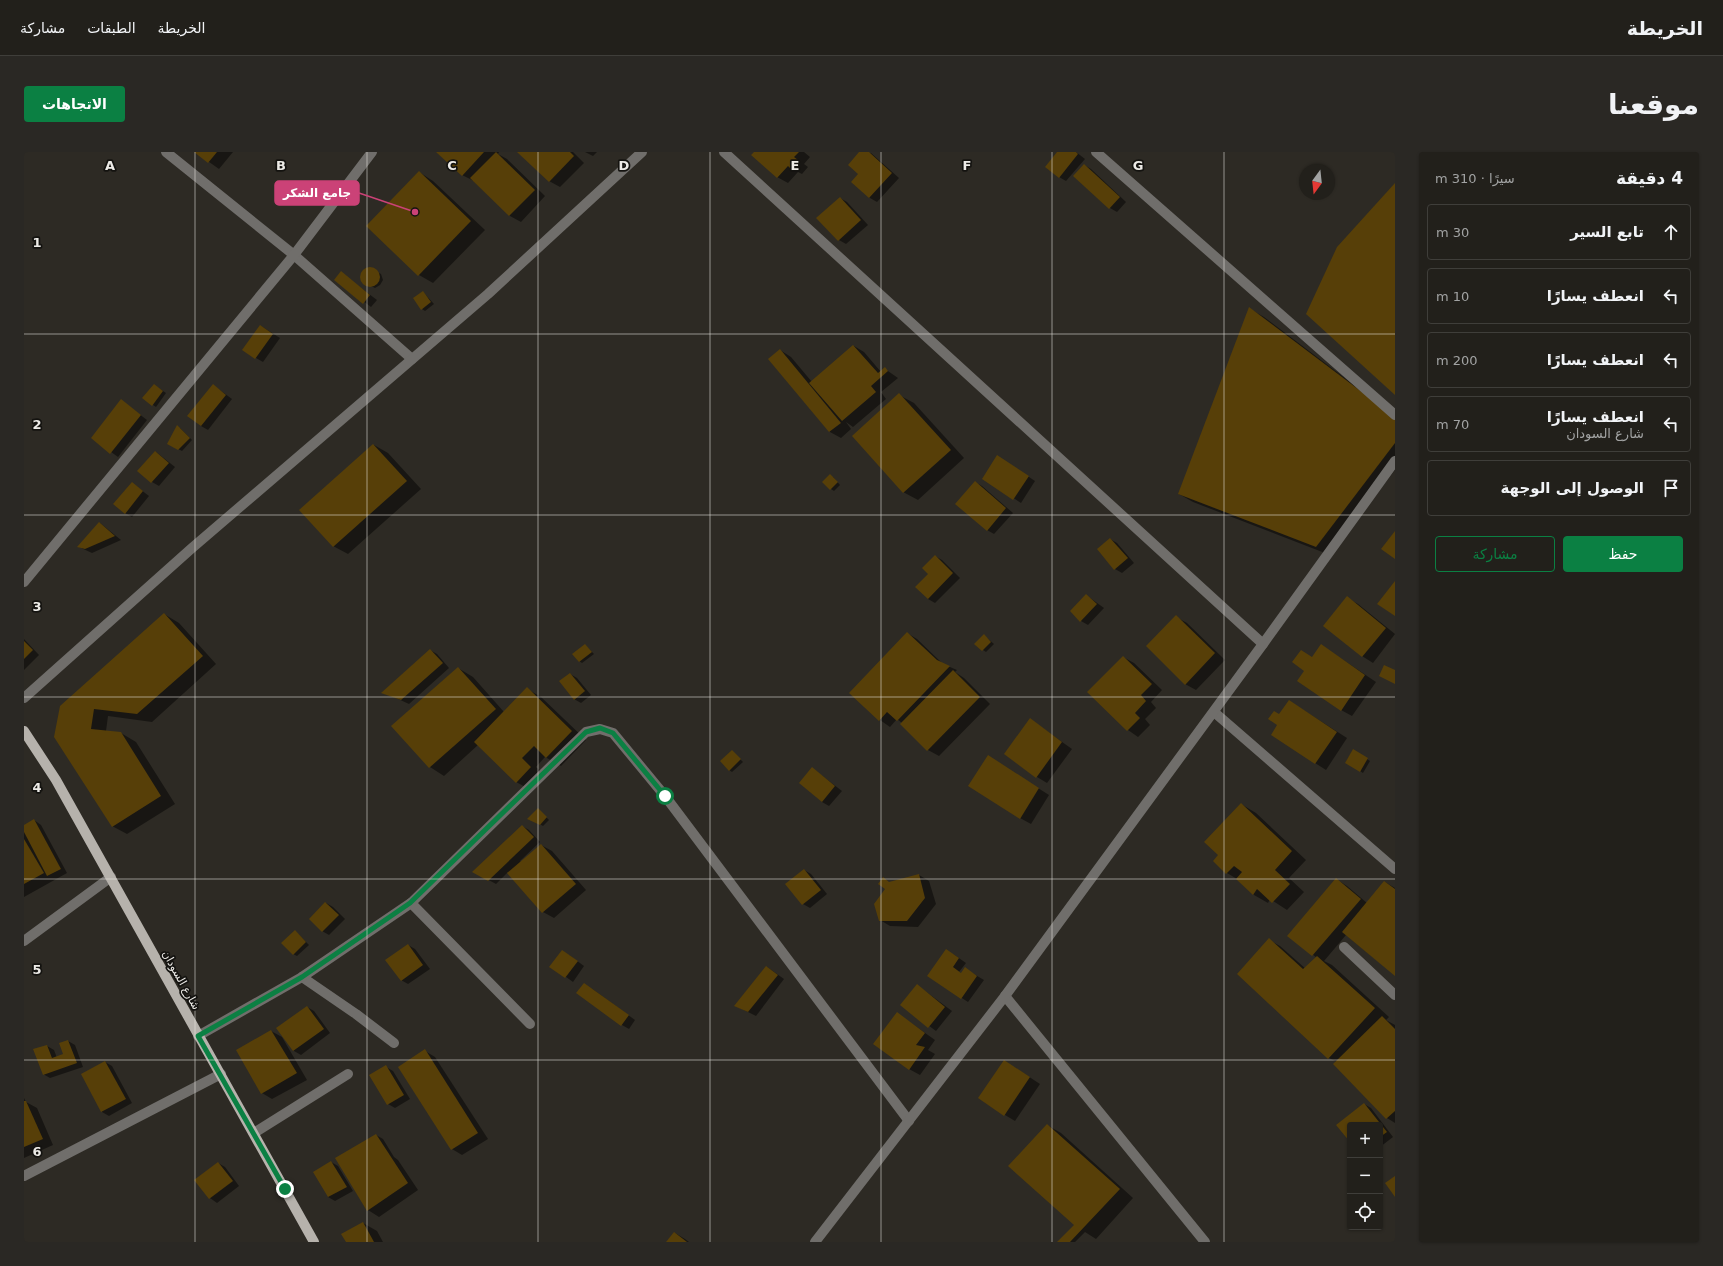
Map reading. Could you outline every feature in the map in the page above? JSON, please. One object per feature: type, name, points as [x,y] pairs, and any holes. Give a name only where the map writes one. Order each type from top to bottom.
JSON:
[{"type":"main road","name":"شارع السودان","points":[[24,731],[56,780],[314,1242]]},
{"type":"street","points":[[166,152],[294,255],[412,359]]},
{"type":"street","points":[[24,582],[294,255],[372,152]]},
{"type":"street","points":[[24,698],[192,548],[488,294],[642,152]]},
{"type":"street","points":[[724,152],[1264,644]]},
{"type":"street","points":[[1096,152],[1395,415]]},
{"type":"street","points":[[815,1242],[1006,996],[1264,644],[1395,460]]},
{"type":"street","points":[[1214,712],[1395,869]]},
{"type":"street","points":[[198,1036],[302,977],[410,903],[586,732],[600,728],[613,733],[665,796],[909,1120]]},
{"type":"street","points":[[24,942],[111,877]]},
{"type":"street","points":[[410,903],[530,1024]]},
{"type":"street","points":[[1344,947],[1395,995]]},
{"type":"street","points":[[302,977],[356,1014],[394,1043]]},
{"type":"street","points":[[1006,996],[1205,1242]]},
{"type":"street","points":[[24,1176],[221,1074]]},
{"type":"street","points":[[254,1133],[348,1074]]},
{"type":"building","points":[[194,152],[217,152],[208,163]]},
{"type":"building","points":[[436,152],[484,152],[462,176]]},
{"type":"building","points":[[496,152],[535,190],[509,216],[470,178]]},
{"type":"building","points":[[517,152],[570,152],[574,156],[549,182]]},
{"type":"building","points":[[754,152],[799,152],[794,157],[798,160],[790,168],[788,166],[777,178],[751,155]]},
{"type":"building","points":[[859,152],[869,152],[892,173],[869,198],[851,182],[858,174],[848,165]]},
{"type":"building","points":[[1057,152],[1076,152],[1078,154],[1059,178],[1045,167]]},
{"type":"building","points":[[1084,164],[1120,197],[1109,209],[1073,176]]},
{"type":"building","points":[[419,171],[471,221],[418,276],[366,226]]},
{"type":"building","points":[[1395,183],[1395,395],[1306,314],[1337,247]]},
{"type":"building","points":[[840,197],[861,220],[838,241],[816,218]]},
{"type":"building","points":[[370,267],[377,270],[380,277],[377,284],[370,287],[363,284],[360,277],[363,270]]},
{"type":"building","points":[[341,271],[370,295],[363,304],[334,280]]},
{"type":"building","points":[[423,291],[431,302],[421,310],[413,298]]},
{"type":"building","points":[[1249,307],[1395,417],[1395,443],[1316,547],[1178,494]]},
{"type":"building","points":[[260,325],[273,334],[255,359],[242,350]]},
{"type":"building","points":[[853,345],[878,373],[885,367],[888,371],[871,386],[876,392],[842,421],[809,383]]},
{"type":"building","points":[[780,349],[841,423],[829,432],[768,359]]},
{"type":"building","points":[[154,384],[163,391],[152,406],[142,398]]},
{"type":"building","points":[[213,384],[226,395],[201,426],[187,416]]},
{"type":"building","points":[[899,393],[951,450],[903,493],[852,436]]},
{"type":"building","points":[[121,399],[141,415],[110,454],[91,438]]},
{"type":"building","points":[[177,425],[190,438],[178,450],[167,444]]},
{"type":"building","points":[[373,444],[407,481],[333,547],[299,510]]},
{"type":"building","points":[[155,451],[169,463],[151,483],[137,471]]},
{"type":"building","points":[[997,455],[1029,476],[1013,500],[982,479]]},
{"type":"building","points":[[830,474],[838,482],[830,490],[822,482]]},
{"type":"building","points":[[975,481],[1006,508],[987,531],[955,504]]},
{"type":"building","points":[[132,482],[143,491],[125,514],[113,504]]},
{"type":"building","points":[[99,522],[115,536],[85,549],[77,547]]},
{"type":"building","points":[[1395,531],[1395,559],[1381,549]]},
{"type":"building","points":[[1110,538],[1128,558],[1114,570],[1097,549]]},
{"type":"building","points":[[935,555],[953,573],[928,599],[915,587],[928,574],[922,568]]},
{"type":"building","points":[[1395,581],[1395,616],[1377,604]]},
{"type":"building","points":[[1086,594],[1097,604],[1080,622],[1070,611]]},
{"type":"building","points":[[1347,596],[1386,628],[1362,657],[1323,626]]},
{"type":"building","points":[[164,613],[203,656],[137,714],[94,709],[91,729],[121,732],[161,796],[112,827],[54,737],[60,706]]},
{"type":"building","points":[[1176,615],[1215,653],[1185,685],[1146,646]]},
{"type":"building","points":[[907,632],[937,660],[950,666],[897,721],[887,712],[879,721],[849,693]]},
{"type":"building","points":[[984,634],[991,642],[982,651],[974,644]]},
{"type":"building","points":[[24,641],[33,650],[24,659]]},
{"type":"building","points":[[585,644],[592,652],[579,662],[572,654]]},
{"type":"building","points":[[1321,644],[1365,675],[1341,711],[1297,681],[1304,671],[1292,662],[1301,650],[1312,657]]},
{"type":"building","points":[[430,649],[443,663],[401,700],[381,693]]},
{"type":"building","points":[[1123,656],[1152,684],[1141,695],[1146,701],[1135,713],[1140,718],[1127,731],[1087,692]]},
{"type":"building","points":[[1384,665],[1395,670],[1395,684],[1379,676]]},
{"type":"building","points":[[458,667],[496,709],[429,768],[391,726]]},
{"type":"building","points":[[953,670],[980,697],[927,751],[900,724]]},
{"type":"building","points":[[570,673],[585,691],[574,700],[559,681]]},
{"type":"building","points":[[527,687],[572,731],[546,758],[534,746],[522,758],[531,767],[516,783],[474,742]]},
{"type":"building","points":[[1289,700],[1337,732],[1315,764],[1271,735],[1277,725],[1268,719],[1274,711],[1279,714]]},
{"type":"building","points":[[1030,718],[1062,742],[1036,778],[1004,754]]},
{"type":"building","points":[[1353,749],[1368,758],[1360,772],[1345,763]]},
{"type":"building","points":[[732,750],[741,759],[729,771],[720,761]]},
{"type":"building","points":[[988,755],[1039,788],[1020,819],[968,786]]},
{"type":"building","points":[[812,767],[835,786],[822,802],[799,783]]},
{"type":"building","points":[[1241,803],[1292,851],[1275,870],[1290,884],[1272,903],[1257,889],[1253,895],[1236,879],[1242,872],[1234,866],[1226,874],[1213,861],[1218,855],[1204,842]]},
{"type":"building","points":[[538,808],[547,817],[540,825],[527,819]]},
{"type":"building","points":[[34,819],[61,869],[47,876],[24,832],[24,825]]},
{"type":"building","points":[[522,825],[534,837],[488,881],[472,872]]},
{"type":"building","points":[[24,839],[44,873],[24,884]]},
{"type":"building","points":[[541,844],[576,884],[542,913],[507,873]]},
{"type":"building","points":[[804,869],[821,890],[802,905],[785,884]]},
{"type":"building","points":[[919,874],[925,898],[907,921],[879,921],[874,904],[885,889],[878,884],[883,877],[889,882]]},
{"type":"building","points":[[1336,878],[1361,899],[1312,956],[1287,936]]},
{"type":"building","points":[[1384,881],[1395,889],[1395,976],[1342,932]]},
{"type":"building","points":[[325,902],[339,915],[322,932],[309,919]]},
{"type":"building","points":[[295,930],[306,942],[293,955],[281,943]]},
{"type":"building","points":[[1269,938],[1303,969],[1317,956],[1375,1008],[1328,1059],[1237,974]]},
{"type":"building","points":[[408,944],[423,965],[401,981],[385,960]]},
{"type":"building","points":[[946,949],[959,958],[953,967],[961,973],[965,967],[977,976],[961,999],[927,976]]},
{"type":"building","points":[[562,950],[578,961],[565,978],[549,967]]},
{"type":"building","points":[[766,966],[778,975],[748,1012],[734,1006]]},
{"type":"building","points":[[584,983],[629,1015],[621,1026],[576,993]]},
{"type":"building","points":[[917,984],[945,1007],[928,1028],[900,1005]]},
{"type":"building","points":[[307,1006],[324,1029],[293,1051],[276,1028]]},
{"type":"building","points":[[897,1012],[925,1033],[916,1045],[925,1047],[909,1070],[873,1044]]},
{"type":"building","points":[[1382,1016],[1395,1029],[1395,1111],[1386,1119],[1333,1064]]},
{"type":"building","points":[[271,1030],[297,1073],[261,1094],[236,1050]]},
{"type":"building","points":[[68,1040],[77,1063],[43,1075],[33,1049],[47,1045],[52,1058],[63,1054],[59,1043]]},
{"type":"building","points":[[425,1049],[478,1133],[451,1150],[398,1067]]},
{"type":"building","points":[[1004,1060],[1030,1077],[1004,1116],[978,1098]]},
{"type":"building","points":[[105,1061],[126,1099],[101,1112],[81,1074]]},
{"type":"building","points":[[386,1065],[404,1095],[387,1105],[369,1075]]},
{"type":"building","points":[[24,1101],[26,1101],[43,1139],[24,1147]]},
{"type":"building","points":[[1364,1103],[1379,1122],[1347,1122],[1347,1138],[1336,1125]]},
{"type":"building","points":[[1047,1124],[1120,1189],[1070,1242],[1057,1242],[1074,1225],[1008,1166]]},
{"type":"building","points":[[1383,1127],[1387,1132],[1383,1135]]},
{"type":"building","points":[[376,1134],[408,1183],[367,1211],[335,1158]]},
{"type":"building","points":[[331,1161],[347,1187],[328,1197],[313,1172]]},
{"type":"building","points":[[218,1162],[233,1181],[209,1199],[194,1180]]},
{"type":"building","points":[[1395,1176],[1395,1197],[1385,1183]]},
{"type":"building","points":[[363,1222],[374,1242],[346,1242],[341,1234]]},
{"type":"building","points":[[674,1232],[687,1242],[666,1242]]},
{"type":"place","name":"جامع الشكر","points":[[415,212]]},
{"type":"route","points":[[285,1189],[221,1074],[198,1036],[302,977],[410,903],[586,732],[600,728],[613,733],[665,796]]}]
